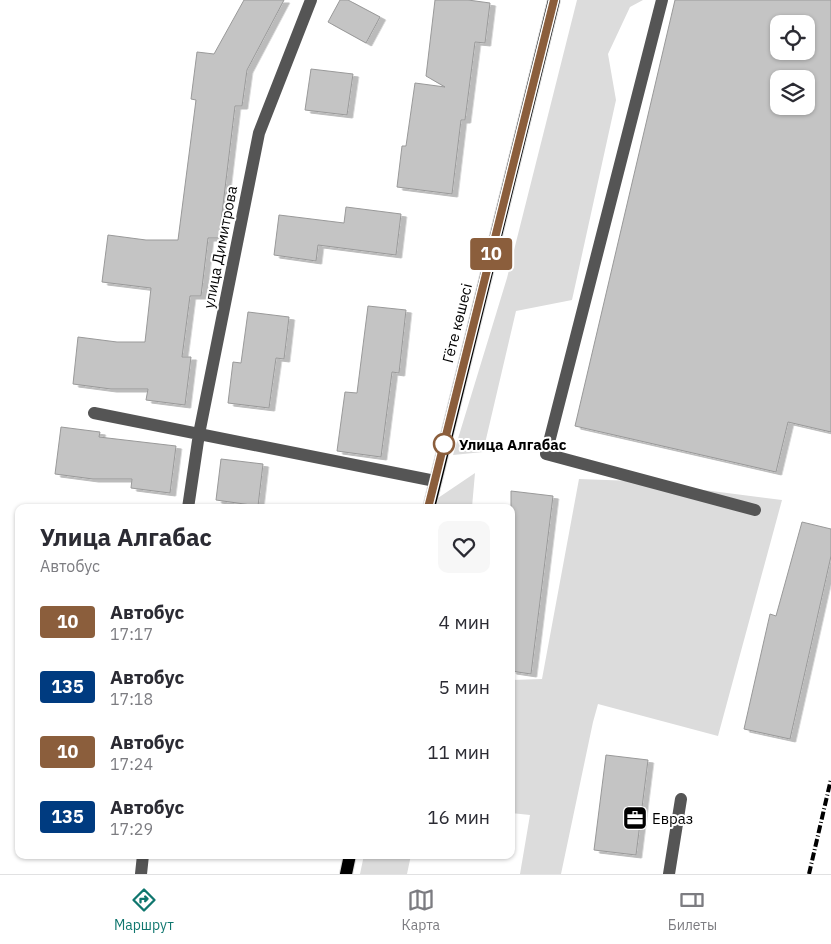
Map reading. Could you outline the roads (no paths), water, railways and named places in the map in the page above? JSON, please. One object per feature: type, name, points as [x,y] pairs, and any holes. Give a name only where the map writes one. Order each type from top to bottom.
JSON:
[{"type":"main road","name":"Гёте көшесі","points":[[429,504],[554,0]]},
{"type":"main road","points":[[346,874],[349,859]]},
{"type":"street","name":"улица Димитрова","points":[[189,504],[199,434],[259,133],[310,0]]},
{"type":"street","points":[[662,0],[546,454],[755,510]]},
{"type":"street","points":[[94,413],[435,481]]},
{"type":"street","points":[[669,874],[681,799]]},
{"type":"street","points":[[141,874],[143,859]]},
{"type":"railway","points":[[809,874],[831,779]]},
{"type":"place","name":"Улица Алгабас","points":[[444,444]]},
{"type":"place","name":"Евраз","points":[[635,818]]}]
